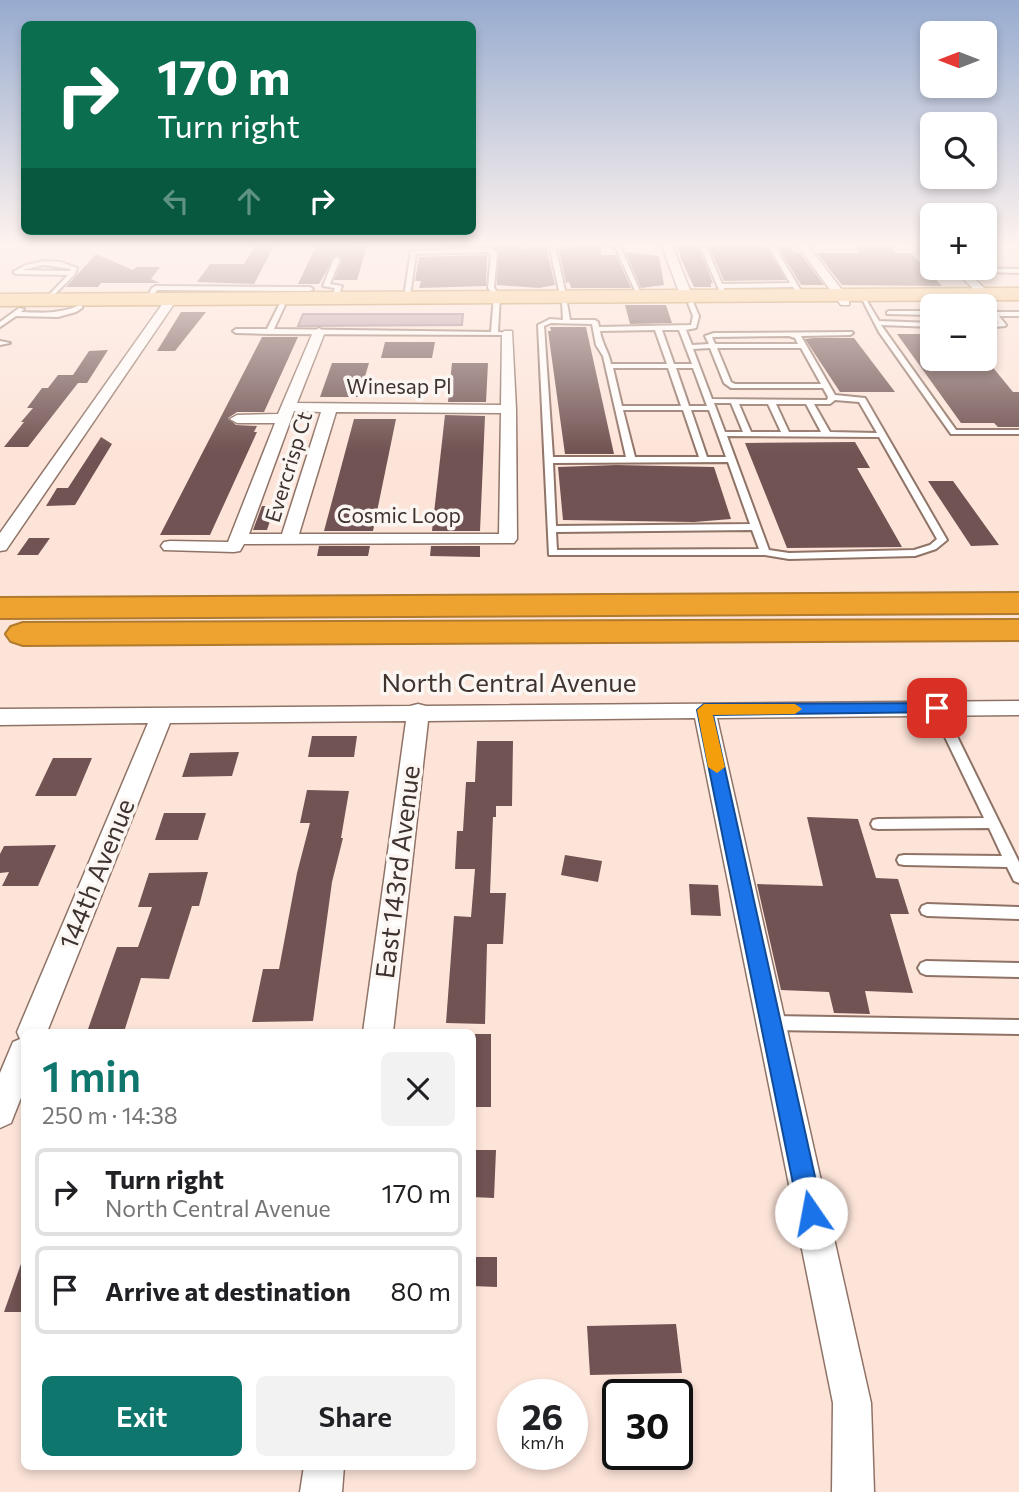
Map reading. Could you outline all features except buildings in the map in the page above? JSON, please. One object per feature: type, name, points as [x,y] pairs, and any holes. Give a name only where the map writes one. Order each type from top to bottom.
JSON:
[{"type":"highway","points":[[0,608],[1019,603]]},
{"type":"highway","points":[[0,635],[1019,630]]},
{"type":"street","points":[[0,547],[162,313]]},
{"type":"street","points":[[170,547],[234,548],[319,332]]},
{"type":"street","name":"Cosmic Loop","points":[[238,539],[508,539],[509,409],[505,342]]},
{"type":"street","name":"Winesap Pl","points":[[286,413],[330,407],[509,409]]},
{"type":"street","name":"Evercrisp Ct","points":[[289,539],[330,407]]},
{"type":"street","points":[[237,419],[286,413]]},
{"type":"street","name":"North Central Avenue","points":[[0,717],[1019,708]]},
{"type":"street","points":[[704,710],[852,1403],[853,1492]]},
{"type":"street","name":"East 143rd Avenue","points":[[379,1029],[418,712]]},
{"type":"street","name":"144th Avenue","points":[[33,1029],[162,715]]},
{"type":"street","points":[[0,1112],[21,1060]]},
{"type":"street","points":[[321,1492],[324,1470]]},
{"type":"lane","points":[[270,331],[284,313]]},
{"type":"lane","points":[[236,331],[319,332],[505,342],[500,313]]},
{"type":"lane","points":[[559,313],[541,325],[552,553],[765,552],[789,556],[915,553],[933,547],[942,540],[862,400],[832,397]]},
{"type":"lane","points":[[576,313],[595,322],[600,351],[606,356],[632,460]]},
{"type":"lane","points":[[596,329],[694,327],[698,313]]},
{"type":"lane","points":[[866,313],[877,323],[954,432],[1019,432]]},
{"type":"lane","points":[[889,313],[920,313]]},
{"type":"lane","points":[[877,323],[920,325]]},
{"type":"lane","points":[[658,328],[704,459]]},
{"type":"lane","points":[[682,328],[765,552]]},
{"type":"lane","points":[[825,386],[734,386],[728,383],[708,336],[850,333]]},
{"type":"lane","points":[[790,334],[797,337],[832,397]]},
{"type":"lane","points":[[689,346],[803,346]]},
{"type":"lane","points":[[608,366],[696,366]]},
{"type":"lane","points":[[619,408],[686,408],[734,401],[831,402],[832,397]]},
{"type":"lane","points":[[734,401],[748,434]]},
{"type":"lane","points":[[771,401],[786,435]]},
{"type":"lane","points":[[809,402],[827,435]]},
{"type":"lane","points":[[723,434],[883,435]]},
{"type":"lane","points":[[549,460],[731,459]]},
{"type":"lane","points":[[551,529],[756,527]]},
{"type":"lane","points":[[937,708],[1019,877]]},
{"type":"lane","points":[[878,824],[994,823]]},
{"type":"lane","points":[[904,860],[1012,862]]},
{"type":"lane","points":[[927,910],[1019,913]]},
{"type":"lane","points":[[926,968],[1019,970]]},
{"type":"lane","points":[[771,1023],[1019,1027]]},
{"type":"shaded area","points":[[303,314],[463,314],[462,325],[298,326]]},
{"type":"slow traffic","points":[[717,767],[704,710],[795,709]]},
{"type":"route","points":[[811,1213],[704,710],[937,708]]}]
